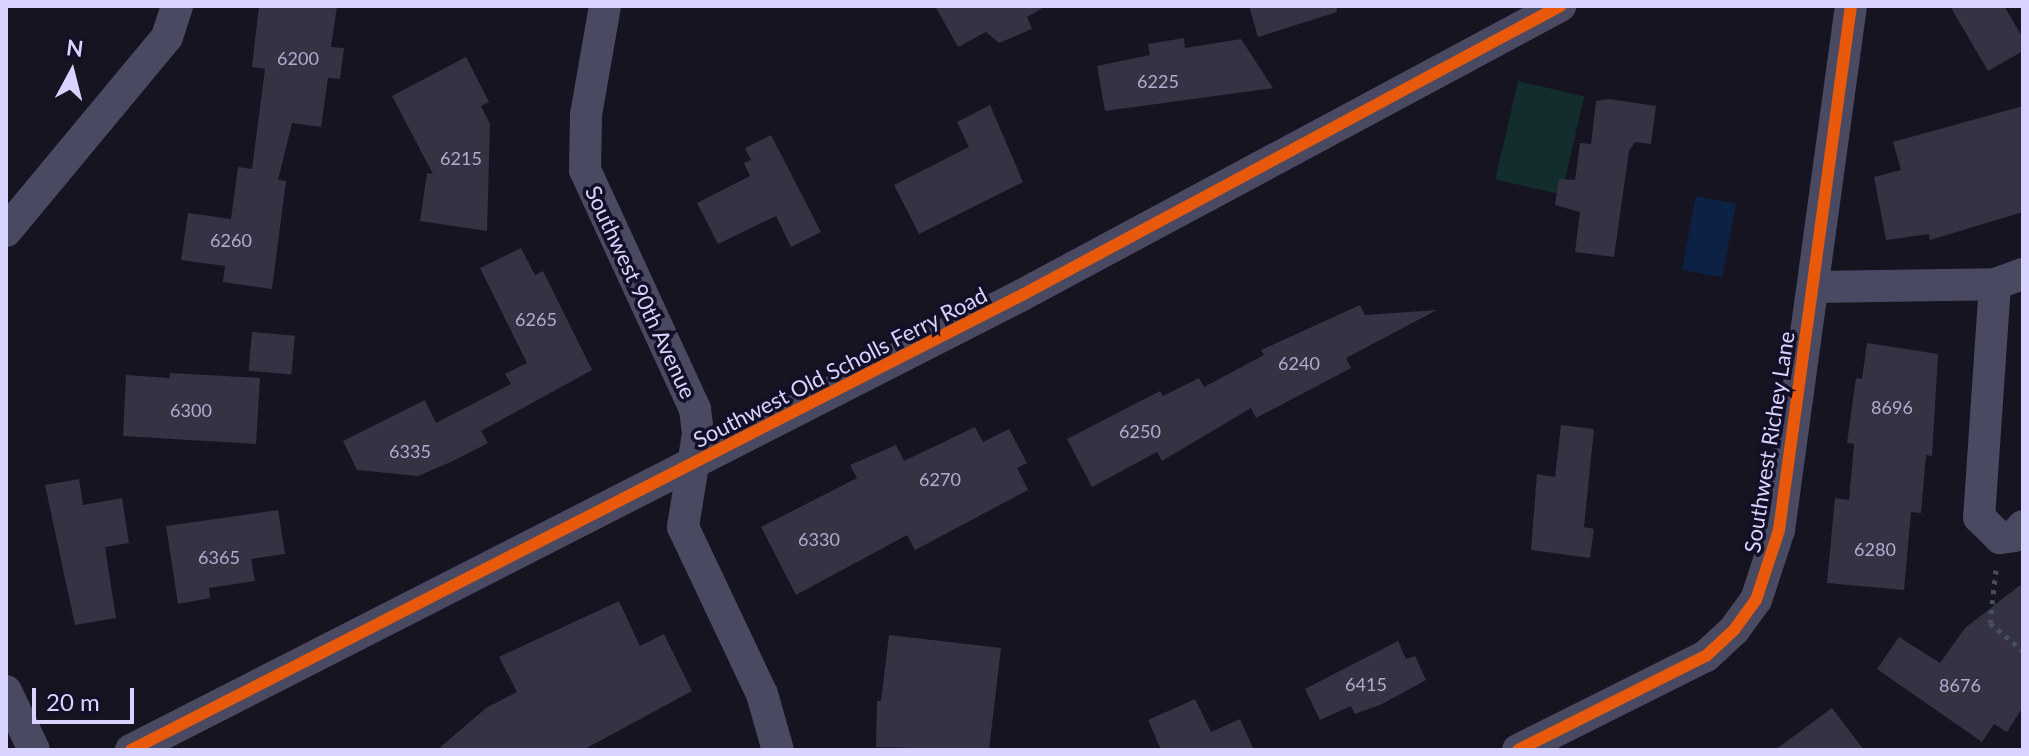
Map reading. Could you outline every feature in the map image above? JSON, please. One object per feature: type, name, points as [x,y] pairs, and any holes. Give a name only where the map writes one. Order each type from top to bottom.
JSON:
[{"type":"street","points":[[6,231],[167,37],[177,6]]},
{"type":"street","name":"Southwest 90th Avenue","points":[[605,6],[584,130],[585,170],[695,409],[698,434],[683,527],[762,694],[778,750]]},
{"type":"street","name":"Southwest Old Scholls Ferry Road","points":[[131,750],[692,466],[1560,6]]},
{"type":"street","name":"Southwest Richey Lane","points":[[1518,750],[1706,656],[1734,630],[1756,600],[1779,530],[1851,6]]},
{"type":"street","points":[[1814,287],[2009,279],[1978,501],[1979,517],[2011,532]]},
{"type":"street","points":[[6,691],[34,750]]},
{"type":"path","points":[[2011,532],[1990,623],[2023,651]]},
{"type":"green space","points":[[1518,81],[1584,96],[1562,195],[1495,179]]},
{"type":"water","points":[[1696,196],[1736,204],[1722,277],[1682,270]]},
{"type":"building","points":[[259,6],[337,6],[331,47],[344,48],[340,79],[328,78],[321,127],[292,123],[278,180],[286,181],[272,289],[223,282],[225,266],[181,260],[188,213],[231,219],[238,167],[252,169],[265,69],[252,67]]},
{"type":"building","points":[[935,6],[1046,6],[1027,17],[1032,29],[999,43],[986,32],[958,47]]},
{"type":"building","points":[[1249,6],[1336,6],[1337,12],[1258,37]]},
{"type":"building","points":[[1950,6],[2004,6],[2023,38],[2023,51],[1988,71]]},
{"type":"building","points":[[1184,38],[1185,48],[1241,39],[1273,88],[1105,111],[1097,66],[1150,55],[1148,44]]},
{"type":"building","points":[[466,57],[489,102],[481,106],[490,124],[487,231],[420,221],[427,173],[433,174],[392,96]]},
{"type":"building","points":[[1609,99],[1656,106],[1651,144],[1635,142],[1629,151],[1614,257],[1575,252],[1580,212],[1555,205],[1559,179],[1575,180],[1580,143],[1591,144],[1596,101]]},
{"type":"building","points":[[990,105],[1023,182],[919,234],[894,185],[969,147],[957,122]]},
{"type":"building","points":[[2023,106],[2023,212],[1930,240],[1929,234],[1886,240],[1874,177],[1901,170],[1893,142]]},
{"type":"building","points":[[771,135],[821,232],[791,247],[776,216],[718,244],[697,203],[750,176],[744,163],[751,160],[745,148]]},
{"type":"building","points":[[521,248],[535,275],[543,271],[592,370],[481,431],[488,443],[418,476],[357,470],[343,441],[425,400],[436,423],[511,384],[505,374],[527,363],[480,268]]},
{"type":"building","points":[[1360,305],[1365,315],[1437,310],[1346,358],[1351,368],[1256,418],[1251,408],[1162,461],[1157,452],[1092,487],[1067,439],[1160,391],[1163,396],[1199,378],[1204,387],[1264,355],[1261,350]]},
{"type":"building","points":[[252,332],[295,336],[291,375],[249,371]]},
{"type":"building","points":[[1867,343],[1938,354],[1932,456],[1926,455],[1921,513],[1911,512],[1904,590],[1827,583],[1835,498],[1849,500],[1854,444],[1847,443],[1856,378],[1862,379]]},
{"type":"building","points":[[170,373],[260,378],[256,444],[123,436],[126,375],[170,378]]},
{"type":"building","points":[[1561,425],[1594,429],[1584,527],[1594,529],[1590,558],[1531,550],[1537,474],[1555,477]]},
{"type":"building","points":[[975,427],[983,442],[1009,429],[1027,463],[1017,468],[1028,490],[915,550],[907,535],[796,595],[761,527],[857,478],[850,465],[896,445],[904,461]]},
{"type":"building","points":[[79,479],[83,505],[122,498],[129,543],[105,547],[116,618],[75,625],[45,485]]},
{"type":"building","points":[[278,510],[285,554],[251,559],[255,581],[209,588],[210,598],[178,604],[166,526]]},
{"type":"building","points":[[2023,583],[2023,707],[2007,732],[1994,724],[1982,742],[1877,669],[1899,637],[1940,663],[1965,628]]},
{"type":"building","points":[[619,601],[640,646],[664,634],[692,691],[583,750],[437,750],[486,708],[517,692],[499,657]]},
{"type":"building","points":[[889,635],[1001,648],[989,750],[876,747],[877,701],[881,701]]},
{"type":"building","points":[[1398,641],[1406,659],[1415,656],[1426,680],[1382,704],[1355,714],[1351,706],[1320,720],[1305,689]]},
{"type":"building","points":[[1195,699],[1211,732],[1240,719],[1254,750],[1161,750],[1148,720]]},
{"type":"building","points":[[1832,708],[1864,750],[1775,750]]},
{"type":"cycle path","points":[[131,750],[1022,295],[1560,6]]},
{"type":"cycle path","points":[[1518,750],[1706,656],[1734,630],[1756,600],[1779,530],[1851,6]]}]
